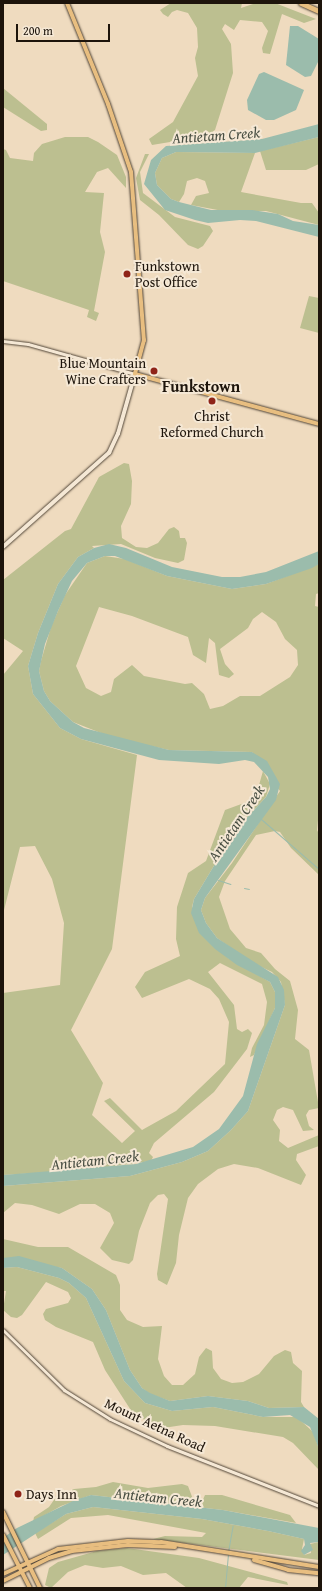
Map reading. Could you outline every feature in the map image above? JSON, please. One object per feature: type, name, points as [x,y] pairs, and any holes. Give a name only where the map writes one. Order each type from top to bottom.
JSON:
[{"type":"highway","points":[[301,3],[319,11]]},
{"type":"main road","points":[[3,547],[48,509],[109,453],[118,434],[144,340],[132,179],[120,138],[67,3]]},
{"type":"main road","points":[[135,374],[319,424]]},
{"type":"main road","points":[[3,1512],[40,1588]]},
{"type":"main road","points":[[3,1535],[30,1588]]},
{"type":"main road","points":[[3,1581],[59,1554],[115,1544]]},
{"type":"main road","points":[[3,1574],[27,1562],[63,1548],[115,1544],[191,1547],[319,1567]]},
{"type":"main road","points":[[236,1554],[288,1570],[319,1573]]},
{"type":"street","points":[[3,342],[28,344],[135,374]]},
{"type":"street","name":"Mount Aetna Road","points":[[3,1330],[64,1390],[110,1419],[167,1446],[319,1506]]},
{"type":"green space","points":[[171,3],[242,3],[241,8],[256,3],[275,3],[316,19],[304,23],[282,14],[270,54],[263,53],[262,48],[268,31],[262,22],[240,20],[234,30],[225,24],[222,29],[231,44],[233,73],[215,130],[206,136],[152,145],[149,139],[173,122],[198,76],[195,58],[198,47],[197,28],[188,13],[177,10],[172,12],[168,17],[163,14],[160,10]]},
{"type":"green space","points":[[3,88],[47,124],[47,130],[41,131],[3,107]]},
{"type":"green space","points":[[65,137],[88,137],[98,142],[117,155],[126,177],[126,188],[108,168],[97,172],[85,192],[104,193],[100,232],[105,252],[94,311],[99,313],[96,321],[87,317],[89,310],[3,281],[3,149],[6,150],[10,158],[33,161],[34,153],[42,144]]},
{"type":"green space","points":[[319,137],[319,164],[306,170],[266,170],[260,151]]},
{"type":"green space","points":[[176,152],[255,153],[241,192],[301,203],[312,203],[319,213],[319,225],[266,211],[223,211],[191,205],[196,196],[209,193],[205,181],[197,178],[187,181],[184,194],[179,202],[171,199],[157,185],[155,173],[162,158]]},
{"type":"green space","points":[[145,154],[149,154],[140,172],[143,193],[175,217],[210,226],[213,231],[203,246],[198,249],[188,245],[159,215],[140,200],[136,178]]},
{"type":"green space","points":[[309,296],[319,298],[319,333],[300,328]]},
{"type":"green space","points":[[124,463],[129,464],[132,481],[131,504],[121,526],[122,538],[136,547],[147,548],[158,543],[169,529],[174,527],[179,531],[180,538],[185,538],[187,543],[184,560],[178,563],[155,558],[121,544],[92,546],[94,548],[78,557],[58,584],[38,633],[28,666],[33,694],[60,728],[81,739],[137,755],[112,949],[71,1030],[103,1083],[92,1115],[122,1143],[135,1131],[104,1101],[110,1098],[142,1130],[176,1111],[225,1064],[229,1022],[219,999],[210,989],[189,979],[142,998],[135,987],[145,972],[180,956],[176,939],[177,907],[188,873],[206,861],[225,810],[255,799],[263,771],[270,784],[266,797],[242,823],[194,899],[192,907],[228,958],[270,982],[275,992],[275,1008],[254,1055],[250,1057],[252,1048],[264,1025],[267,1002],[262,984],[220,963],[208,972],[234,1005],[237,1029],[242,1032],[248,1029],[252,1033],[247,1049],[214,1092],[154,1143],[149,1153],[153,1157],[151,1161],[85,1170],[3,1175],[3,993],[60,985],[64,923],[52,879],[35,846],[20,847],[3,914],[3,675],[23,651],[3,638],[3,580],[65,531],[71,529],[99,477]]},
{"type":"green space","points":[[105,556],[125,559],[167,576],[232,589],[266,584],[319,564],[319,593],[316,594],[315,606],[319,607],[319,810],[317,830],[319,834],[319,875],[291,848],[280,832],[275,831],[256,835],[225,881],[219,897],[230,929],[246,948],[261,953],[275,969],[290,981],[298,1010],[295,1039],[309,1050],[319,1108],[309,1110],[306,1115],[309,1126],[314,1130],[303,1131],[293,1110],[283,1107],[277,1110],[273,1120],[280,1130],[279,1141],[288,1148],[319,1135],[319,1146],[297,1154],[296,1160],[306,1175],[301,1185],[258,1168],[234,1164],[218,1169],[198,1184],[188,1198],[179,1235],[176,1263],[167,1285],[158,1280],[157,1274],[168,1199],[164,1194],[158,1195],[150,1203],[139,1231],[133,1260],[129,1264],[112,1260],[100,1248],[114,1223],[110,1213],[95,1204],[80,1204],[59,1214],[32,1205],[15,1203],[3,1213],[3,1186],[130,1176],[182,1162],[208,1151],[231,1130],[248,1111],[285,1005],[281,982],[272,972],[251,962],[217,938],[206,923],[201,910],[205,898],[232,863],[280,791],[252,752],[169,750],[111,737],[73,722],[50,701],[44,691],[39,671],[41,661],[51,627],[65,595],[87,563]],"holes":[[[99,607],[132,616],[188,637],[193,655],[206,663],[209,638],[215,643],[219,675],[229,678],[234,674],[225,664],[220,649],[248,628],[253,619],[262,612],[276,622],[285,639],[297,650],[298,665],[290,677],[260,696],[240,696],[223,706],[210,709],[204,694],[192,683],[185,684],[144,676],[132,665],[114,679],[111,692],[101,696],[86,688],[76,666]]]},
{"type":"green space","points":[[3,1239],[38,1247],[68,1247],[116,1275],[120,1285],[120,1310],[127,1320],[143,1327],[162,1326],[158,1359],[164,1376],[172,1385],[183,1385],[195,1374],[199,1357],[206,1348],[212,1351],[213,1368],[221,1379],[232,1383],[243,1382],[259,1374],[274,1356],[285,1350],[291,1352],[293,1363],[302,1371],[301,1402],[304,1407],[269,1408],[248,1401],[208,1396],[170,1401],[150,1394],[142,1388],[130,1370],[106,1310],[92,1289],[62,1268],[3,1258]]},
{"type":"green space","points":[[17,1267],[59,1278],[69,1283],[86,1298],[124,1381],[145,1403],[172,1411],[213,1407],[263,1417],[297,1417],[313,1432],[319,1449],[319,1470],[293,1443],[283,1437],[215,1426],[183,1425],[163,1428],[134,1415],[105,1370],[93,1342],[56,1327],[45,1320],[43,1314],[46,1309],[68,1303],[71,1298],[68,1292],[46,1282],[22,1315],[17,1318],[11,1317],[3,1310],[6,1291],[3,1291],[3,1268]]},
{"type":"green space","points":[[113,1482],[148,1488],[182,1484],[188,1486],[194,1502],[201,1504],[205,1495],[222,1495],[290,1515],[296,1523],[223,1510],[91,1495],[61,1506],[33,1522],[34,1517],[49,1507],[56,1497],[74,1489],[96,1487]]},
{"type":"green space","points":[[93,1507],[202,1519],[304,1539],[302,1549],[304,1555],[311,1553],[310,1544],[319,1542],[319,1560],[153,1539],[165,1536],[202,1537],[206,1533],[108,1515],[71,1518],[38,1539],[35,1533],[66,1514]]},
{"type":"green space","points":[[127,1548],[199,1558],[287,1582],[288,1585],[248,1577],[239,1588],[187,1588],[166,1573],[143,1575],[121,1566],[103,1568],[85,1565],[68,1572],[51,1588],[45,1585],[49,1568],[58,1562],[97,1551]]},
{"type":"shaded area","points":[[290,26],[298,26],[319,39],[319,60],[311,76],[305,77],[286,65]]},
{"type":"shaded area","points":[[264,72],[304,90],[296,110],[274,120],[266,120],[248,110],[247,100],[259,74]]},
{"type":"shaded area","name":"Antietam Creek","points":[[319,124],[319,137],[255,153],[176,152],[162,158],[155,173],[157,185],[171,199],[211,210],[252,210],[278,214],[293,221],[319,225],[319,237],[256,221],[240,220],[208,223],[195,220],[165,210],[144,184],[151,160],[166,146],[262,139]]},
{"type":"shaded area","name":"Antietam Creek","points":[[109,544],[126,548],[172,567],[222,577],[240,577],[266,572],[319,551],[319,564],[312,568],[266,584],[232,589],[167,576],[115,556],[105,556],[87,563],[72,581],[58,611],[45,644],[39,671],[44,691],[50,701],[73,722],[84,728],[169,750],[252,752],[267,761],[280,784],[276,800],[205,898],[201,910],[206,923],[217,938],[278,977],[284,990],[285,1005],[248,1111],[231,1130],[208,1151],[182,1162],[130,1176],[3,1186],[3,1175],[136,1164],[193,1147],[219,1129],[243,1096],[257,1044],[275,1008],[275,992],[270,982],[237,965],[215,949],[199,933],[191,913],[194,899],[218,859],[242,823],[266,797],[270,789],[268,777],[254,762],[245,760],[219,764],[159,760],[81,739],[60,728],[33,694],[28,666],[38,633],[58,584],[78,557],[94,548]]},
{"type":"shaded area","points":[[19,1256],[62,1268],[92,1289],[106,1310],[130,1370],[142,1388],[170,1401],[208,1396],[248,1401],[269,1408],[304,1407],[319,1419],[319,1449],[310,1427],[290,1415],[263,1417],[213,1407],[172,1411],[145,1403],[124,1381],[86,1298],[69,1283],[59,1278],[17,1267],[3,1268],[3,1258]]},
{"type":"shaded area","name":"Antietam Creek","points":[[91,1495],[223,1510],[319,1528],[319,1542],[310,1543],[313,1550],[304,1555],[301,1551],[305,1545],[304,1539],[202,1519],[93,1507],[66,1514],[3,1555],[3,1538],[17,1528],[75,1500]]},
{"type":"waterway","points":[[261,819],[319,869]]},
{"type":"waterway","points":[[218,880],[230,884]]},
{"type":"waterway","points":[[244,888],[249,889]]},
{"type":"waterway","points":[[228,1552],[233,1525]]},
{"type":"waterway","points":[[225,1588],[228,1555]]},
{"type":"place","name":"Funkstown Post Office","points":[[127,274]]},
{"type":"place","name":"Blue Mountain Wine Crafters","points":[[154,371]]},
{"type":"place","name":"Christ Reformed Church","points":[[212,401]]},
{"type":"place","name":"Days Inn","points":[[18,1494]]},
{"type":"district","name":"Funkstown","points":[[201,386]]}]
